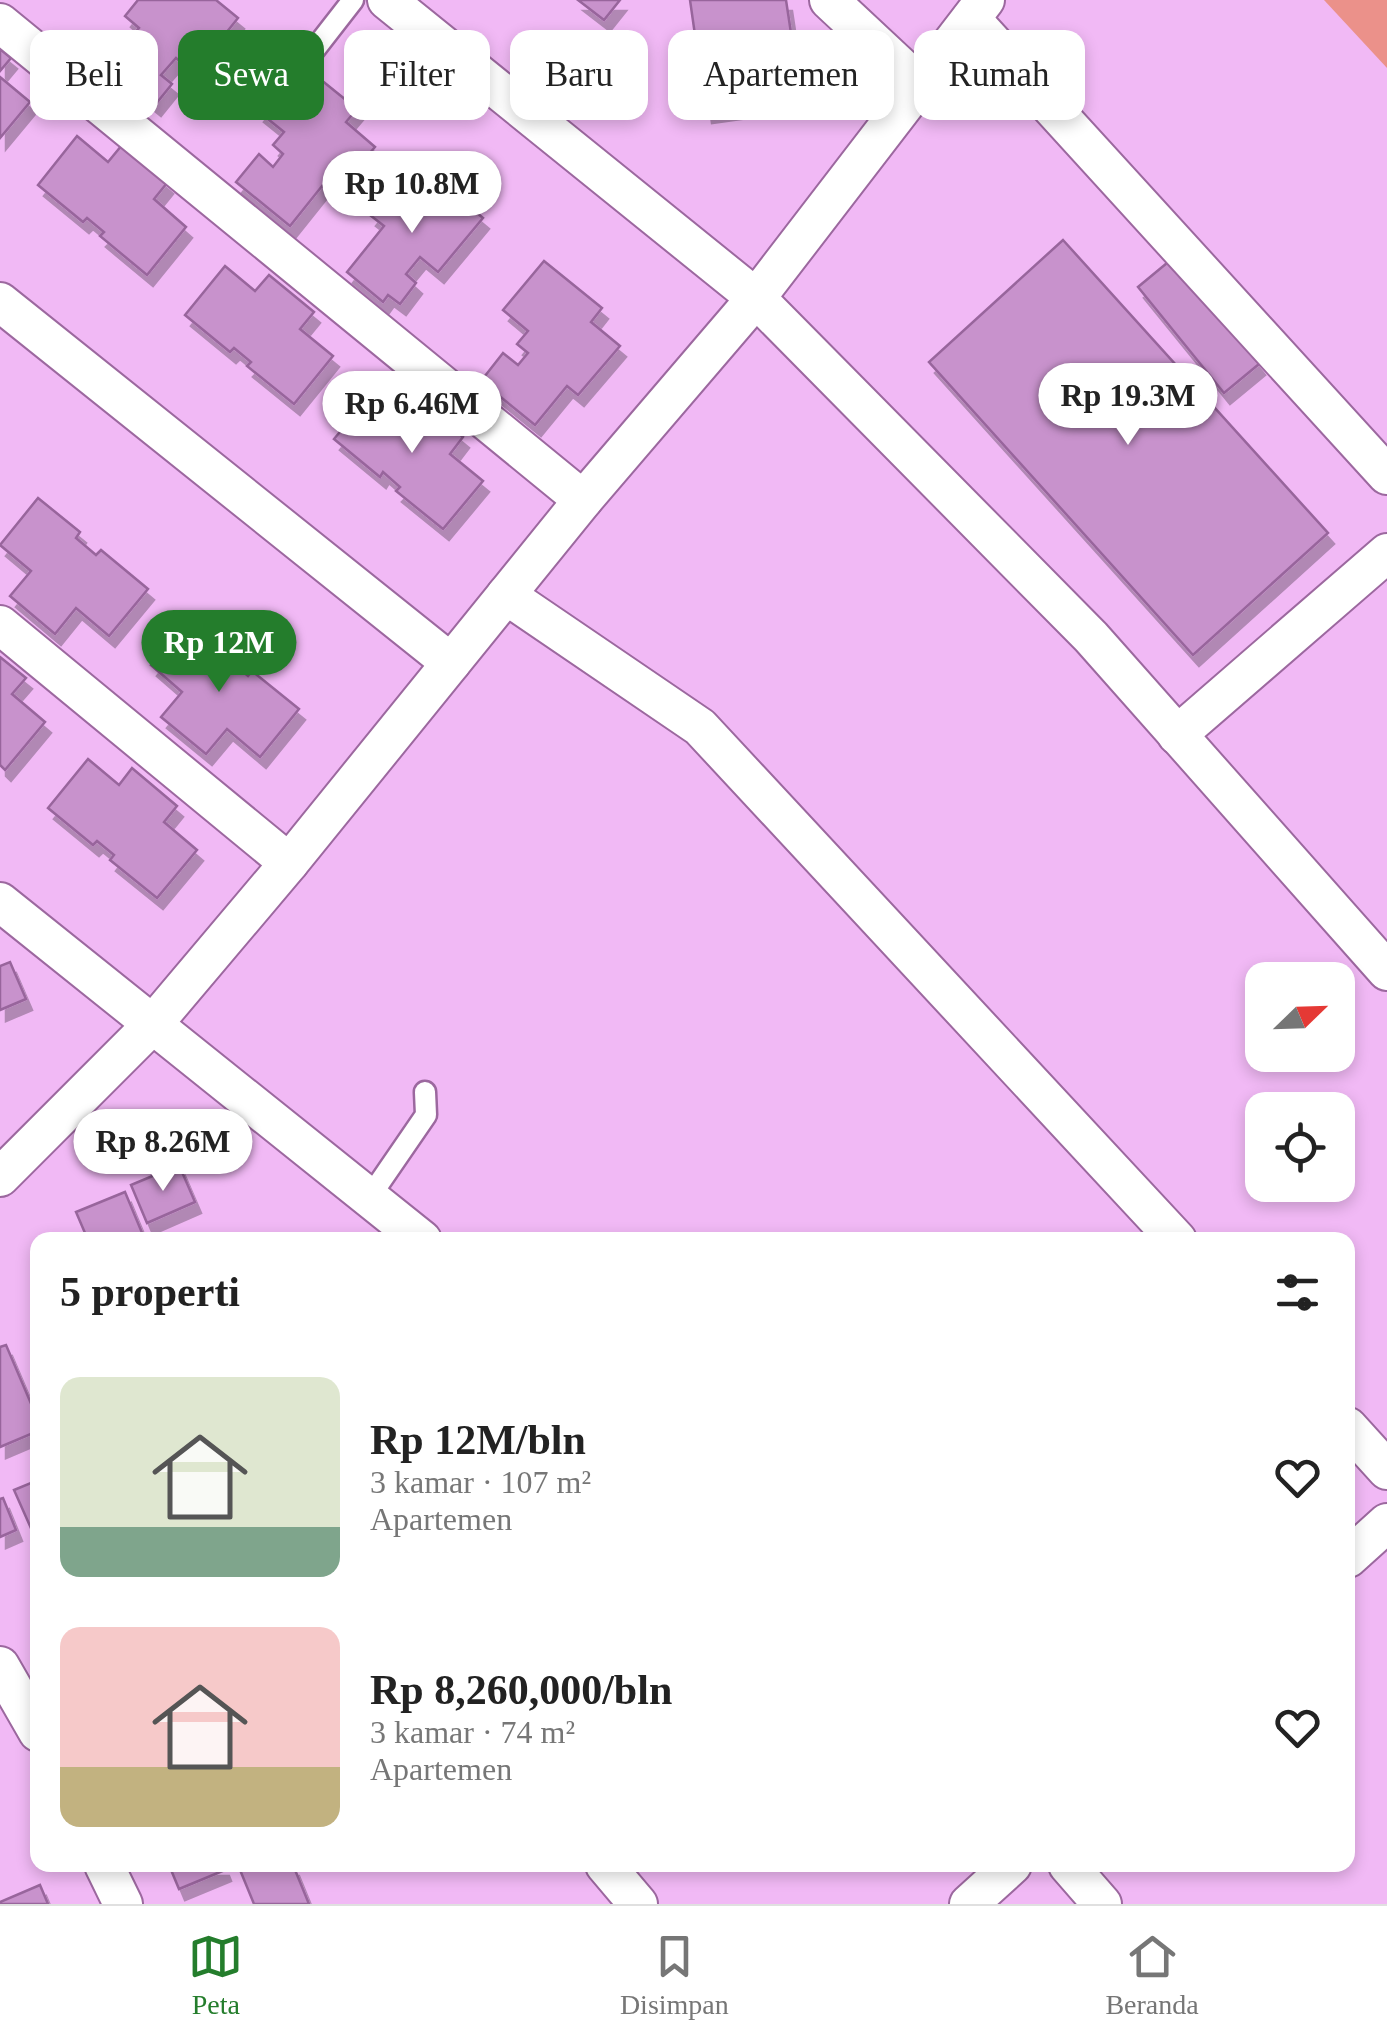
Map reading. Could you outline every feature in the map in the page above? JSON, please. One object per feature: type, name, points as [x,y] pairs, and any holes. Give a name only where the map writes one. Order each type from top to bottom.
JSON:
[{"type":"street","points":[[388,0],[756,298],[1091,637],[1387,970]]},
{"type":"street","points":[[830,0],[914,79]]},
{"type":"street","points":[[963,30],[978,10],[1387,475]]},
{"type":"street","points":[[0,22],[583,500]]},
{"type":"street","points":[[0,1177],[153,1024],[289,864],[583,500],[756,298],[914,93]]},
{"type":"street","points":[[0,302],[452,662]]},
{"type":"street","points":[[1177,736],[1387,553]]},
{"type":"street","points":[[506,595],[700,727],[1171,1232]]},
{"type":"street","points":[[0,625],[289,864]]},
{"type":"street","points":[[0,902],[412,1232]]},
{"type":"street","points":[[1355,1435],[1387,1470]]},
{"type":"street","points":[[1355,1552],[1387,1522]]},
{"type":"street","points":[[0,1666],[30,1718]]},
{"type":"street","points":[[107,1872],[123,1904]]},
{"type":"street","points":[[611,1872],[638,1904]]},
{"type":"street","points":[[969,1904],[1004,1872]]},
{"type":"street","points":[[1074,1872],[1102,1904]]},
{"type":"lane","points":[[324,37],[352,0]]},
{"type":"lane","points":[[369,1198],[426,1115],[425,1092]]},
{"type":"shaded area","points":[[1324,0],[1387,0],[1387,68]]},
{"type":"building","points":[[138,0],[216,0],[238,18],[228,30],[178,30],[178,60],[161,75],[172,84],[158,101],[158,30],[137,30],[125,16]]},
{"type":"building","points":[[578,0],[620,0],[604,20]]},
{"type":"building","points":[[690,0],[786,0],[791,30],[694,30]]},
{"type":"building","points":[[0,49],[11,58],[0,71]]},
{"type":"building","points":[[0,77],[30,102],[0,138]]},
{"type":"building","points":[[324,82],[344,98],[344,120],[375,147],[333,196],[322,186],[290,226],[236,182],[259,154],[273,167],[283,154],[273,145],[284,132],[269,120],[324,120]]},
{"type":"building","points":[[77,136],[108,162],[122,145],[167,183],[154,199],[186,227],[147,275],[100,236],[104,232],[87,218],[83,222],[38,185]]},
{"type":"building","points":[[408,169],[433,190],[440,182],[483,218],[438,272],[420,257],[406,274],[416,283],[400,304],[388,295],[383,302],[347,272],[384,226],[370,215]]},
{"type":"building","points":[[1063,240],[1328,533],[1193,655],[929,362]]},
{"type":"building","points":[[1173,258],[1259,364],[1224,393],[1138,287]]},
{"type":"building","points":[[544,261],[602,308],[591,322],[620,346],[578,395],[567,386],[535,425],[481,381],[503,353],[518,365],[528,353],[517,344],[528,331],[503,310]]},
{"type":"building","points":[[225,266],[255,291],[269,275],[314,312],[300,329],[333,356],[294,404],[247,366],[251,362],[234,348],[230,352],[185,315]]},
{"type":"building","points":[[374,391],[405,416],[418,400],[463,437],[450,454],[483,481],[443,529],[396,491],[400,487],[383,472],[380,477],[334,439]]},
{"type":"building","points":[[38,498],[80,532],[76,538],[96,555],[101,550],[148,589],[109,636],[76,608],[55,634],[10,596],[31,571],[0,545]]},
{"type":"building","points":[[189,619],[231,653],[227,658],[248,676],[252,671],[299,709],[260,757],[227,729],[206,754],[161,717],[182,692],[151,665]]},
{"type":"building","points":[[0,657],[26,678],[12,694],[45,722],[5,770],[0,765]]},
{"type":"building","points":[[88,759],[119,785],[132,768],[177,806],[164,822],[197,850],[157,898],[110,860],[114,855],[97,841],[93,845],[48,808]]},
{"type":"building","points":[[10,962],[26,999],[0,1010],[0,966]]},
{"type":"building","points":[[179,1165],[195,1202],[147,1223],[131,1185]]},
{"type":"building","points":[[125,1192],[142,1232],[85,1232],[76,1212]]},
{"type":"building","points":[[6,1345],[30,1401],[30,1434],[0,1447],[0,1347]]},
{"type":"building","points":[[30,1483],[30,1526],[14,1490]]},
{"type":"building","points":[[3,1498],[16,1530],[0,1537],[0,1499]]},
{"type":"building","points":[[172,1872],[220,1872],[179,1889]]},
{"type":"building","points":[[241,1872],[296,1872],[309,1904],[254,1904]]},
{"type":"building","points":[[40,1885],[48,1904],[0,1904],[0,1902]]}]
